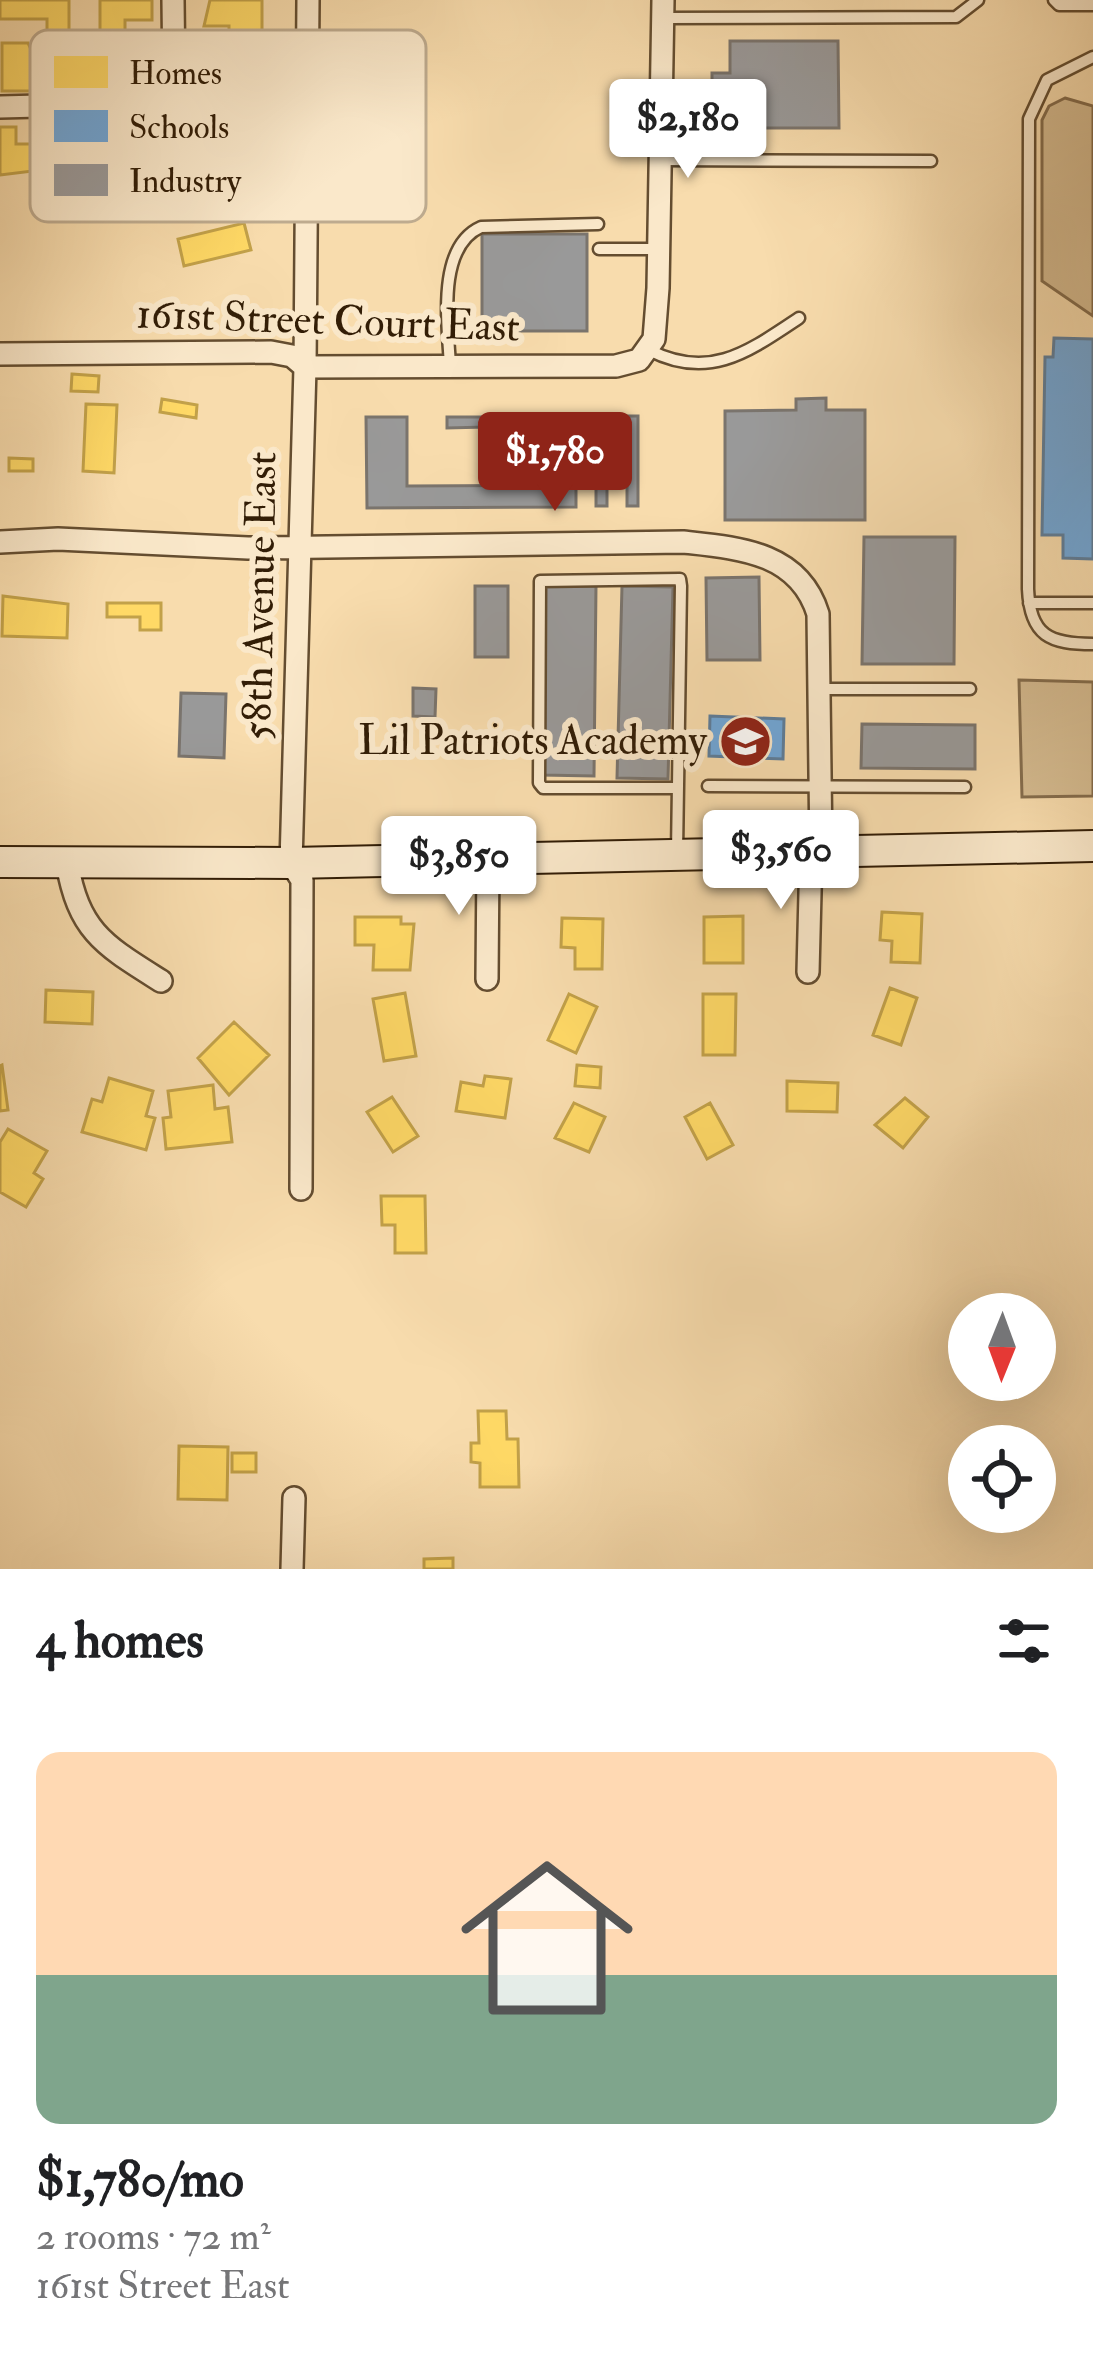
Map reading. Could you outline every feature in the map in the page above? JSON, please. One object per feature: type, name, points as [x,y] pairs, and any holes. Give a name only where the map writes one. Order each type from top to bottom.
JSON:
[{"type":"main road","points":[[0,862],[291,863],[1093,846]]},
{"type":"street","points":[[173,0],[173,30]]},
{"type":"street","name":"58th Avenue East","points":[[308,0],[308,30]]},
{"type":"street","points":[[649,350],[658,249],[663,9]]},
{"type":"street","name":"58th Avenue East","points":[[302,1189],[302,880],[291,863],[306,222]]},
{"type":"street","name":"161st Street Court East","points":[[0,354],[271,352],[292,356],[305,367],[616,366],[639,360],[649,350]]},
{"type":"street","points":[[0,542],[248,548],[683,542],[737,548],[793,569],[811,592],[818,614],[820,786],[808,972]]},
{"type":"street","points":[[487,979],[488,859]]},
{"type":"street","points":[[67,863],[74,903],[90,932],[161,981]]},
{"type":"street","points":[[292,1569],[294,1498]]},
{"type":"lane","points":[[663,9],[956,17],[978,0]]},
{"type":"lane","points":[[1054,0],[1059,5],[1093,5]]},
{"type":"lane","points":[[1093,57],[1047,80],[1029,119],[1028,603],[1042,636],[1061,644],[1093,644]]},
{"type":"lane","points":[[660,160],[931,161]]},
{"type":"lane","points":[[450,367],[453,266],[456,250],[469,232],[481,227],[598,224]]},
{"type":"lane","points":[[599,249],[658,249]]},
{"type":"lane","points":[[649,350],[687,367],[715,363],[759,345],[799,318]]},
{"type":"lane","points":[[677,855],[678,788],[680,579],[540,580],[539,783],[543,788],[678,788]]},
{"type":"lane","points":[[1028,603],[1093,603]]},
{"type":"lane","points":[[820,689],[970,689]]},
{"type":"lane","points":[[708,786],[964,787]]},
{"type":"shaded area","points":[[1065,98],[1093,106],[1093,316],[1042,281],[1042,120],[1049,106]]},
{"type":"shaded area","points":[[1019,680],[1093,682],[1093,796],[1022,797]]},
{"type":"building: Homes","points":[[0,0],[69,0],[69,30],[47,30],[47,19],[0,19]]},
{"type":"building: Homes","points":[[100,0],[152,0],[152,20],[125,20],[125,30],[100,30]]},
{"type":"building: Homes","points":[[210,0],[262,0],[262,30],[204,26]]},
{"type":"building: Homes","points":[[2,43],[28,43],[30,91],[2,91]]},
{"type":"building: Homes","points":[[0,127],[16,127],[16,144],[30,144],[30,171],[0,175]]},
{"type":"building: Homes","points":[[244,223],[251,250],[184,266],[178,239]]},
{"type":"building: Homes","points":[[72,374],[99,376],[98,392],[71,391]]},
{"type":"building: Homes","points":[[162,399],[197,405],[196,418],[160,412]]},
{"type":"building: Homes","points":[[86,404],[117,405],[114,473],[83,471]]},
{"type":"building: Homes","points":[[9,458],[33,459],[33,471],[9,471]]},
{"type":"building: Homes","points":[[3,596],[68,604],[67,638],[2,636]]},
{"type":"building: Homes","points":[[107,603],[161,603],[161,630],[140,630],[140,617],[107,617]]},
{"type":"building: Homes","points":[[882,912],[922,914],[920,963],[891,962],[892,941],[880,940]]},
{"type":"building: Homes","points":[[743,916],[743,963],[704,963],[704,917]]},
{"type":"building: Homes","points":[[355,917],[401,917],[401,924],[414,924],[410,970],[373,970],[374,945],[355,945]]},
{"type":"building: Homes","points":[[562,918],[603,919],[602,969],[575,969],[575,948],[561,947]]},
{"type":"building: Homes","points":[[890,988],[917,998],[901,1045],[873,1035]]},
{"type":"building: Homes","points":[[46,990],[93,992],[92,1024],[45,1022]]},
{"type":"building: Homes","points":[[405,993],[416,1056],[384,1061],[373,999]]},
{"type":"building: Homes","points":[[569,994],[597,1007],[576,1053],[548,1040]]},
{"type":"building: Homes","points":[[703,994],[736,994],[735,1055],[703,1055]]},
{"type":"building: Homes","points":[[234,1022],[269,1055],[229,1095],[198,1058]]},
{"type":"building: Homes","points":[[577,1065],[601,1067],[600,1088],[575,1086]]},
{"type":"building: Homes","points":[[0,1066],[8,1110],[0,1111]]},
{"type":"building: Homes","points":[[485,1076],[511,1079],[505,1118],[456,1111],[461,1082],[483,1086]]},
{"type":"building: Homes","points":[[109,1078],[153,1091],[146,1116],[155,1118],[146,1150],[82,1132],[92,1099],[102,1102]]},
{"type":"building: Homes","points":[[787,1081],[838,1083],[837,1112],[787,1111]]},
{"type":"building: Homes","points":[[213,1085],[215,1109],[228,1107],[232,1142],[166,1149],[163,1118],[171,1117],[168,1091]]},
{"type":"building: Homes","points":[[392,1097],[418,1136],[393,1152],[367,1112]]},
{"type":"building: Homes","points":[[905,1098],[928,1117],[903,1148],[875,1125]]},
{"type":"building: Homes","points":[[574,1103],[605,1117],[589,1152],[555,1138]]},
{"type":"building: Homes","points":[[710,1103],[733,1145],[707,1159],[685,1117]]},
{"type":"building: Homes","points":[[8,1129],[47,1151],[34,1173],[43,1179],[26,1207],[0,1192],[0,1142]]},
{"type":"building: Homes","points":[[381,1196],[425,1196],[426,1253],[395,1253],[395,1225],[382,1225]]},
{"type":"building: Homes","points":[[478,1411],[506,1411],[507,1439],[518,1439],[519,1487],[480,1487],[480,1463],[471,1462],[471,1443],[479,1443]]},
{"type":"building: Homes","points":[[179,1446],[228,1447],[227,1500],[178,1499]]},
{"type":"building: Homes","points":[[232,1453],[256,1453],[256,1472],[232,1472]]},
{"type":"building: Homes","points":[[453,1558],[453,1569],[424,1569],[424,1559]]},
{"type":"building: Schools","points":[[1054,338],[1093,339],[1093,559],[1063,558],[1063,535],[1042,535],[1045,357],[1053,357]]},
{"type":"building: Schools","points":[[710,716],[784,719],[783,759],[709,756]]},
{"type":"building: Industry","points":[[730,41],[838,41],[839,128],[712,128],[712,73],[730,73]]},
{"type":"building: Industry","points":[[482,234],[587,234],[587,331],[482,331]]},
{"type":"building: Industry","points":[[826,398],[826,410],[865,410],[865,520],[725,520],[725,411],[796,410],[796,399]]},
{"type":"building: Industry","points":[[627,416],[638,416],[638,506],[627,506]]},
{"type":"building: Industry","points":[[366,417],[407,417],[407,486],[576,485],[576,507],[367,508]]},
{"type":"building: Industry","points":[[447,417],[607,417],[607,506],[596,506],[596,427],[578,427],[578,457],[486,457],[486,427],[447,428]]},
{"type":"building: Industry","points":[[864,537],[955,537],[954,664],[862,664]]},
{"type":"building: Industry","points":[[759,577],[760,660],[707,660],[706,578]]},
{"type":"building: Industry","points":[[544,585],[596,586],[594,776],[542,775]]},
{"type":"building: Industry","points":[[475,586],[508,586],[508,657],[475,657]]},
{"type":"building: Industry","points":[[622,586],[673,587],[668,779],[617,778]]},
{"type":"building: Industry","points":[[413,688],[436,689],[435,717],[413,716]]},
{"type":"building: Industry","points":[[181,693],[226,694],[224,758],[179,756]]},
{"type":"building: Industry","points":[[862,724],[975,725],[975,769],[861,768]]},
{"type":"place","name":"Lil Patriots Academy","points":[[746,741]]}]
